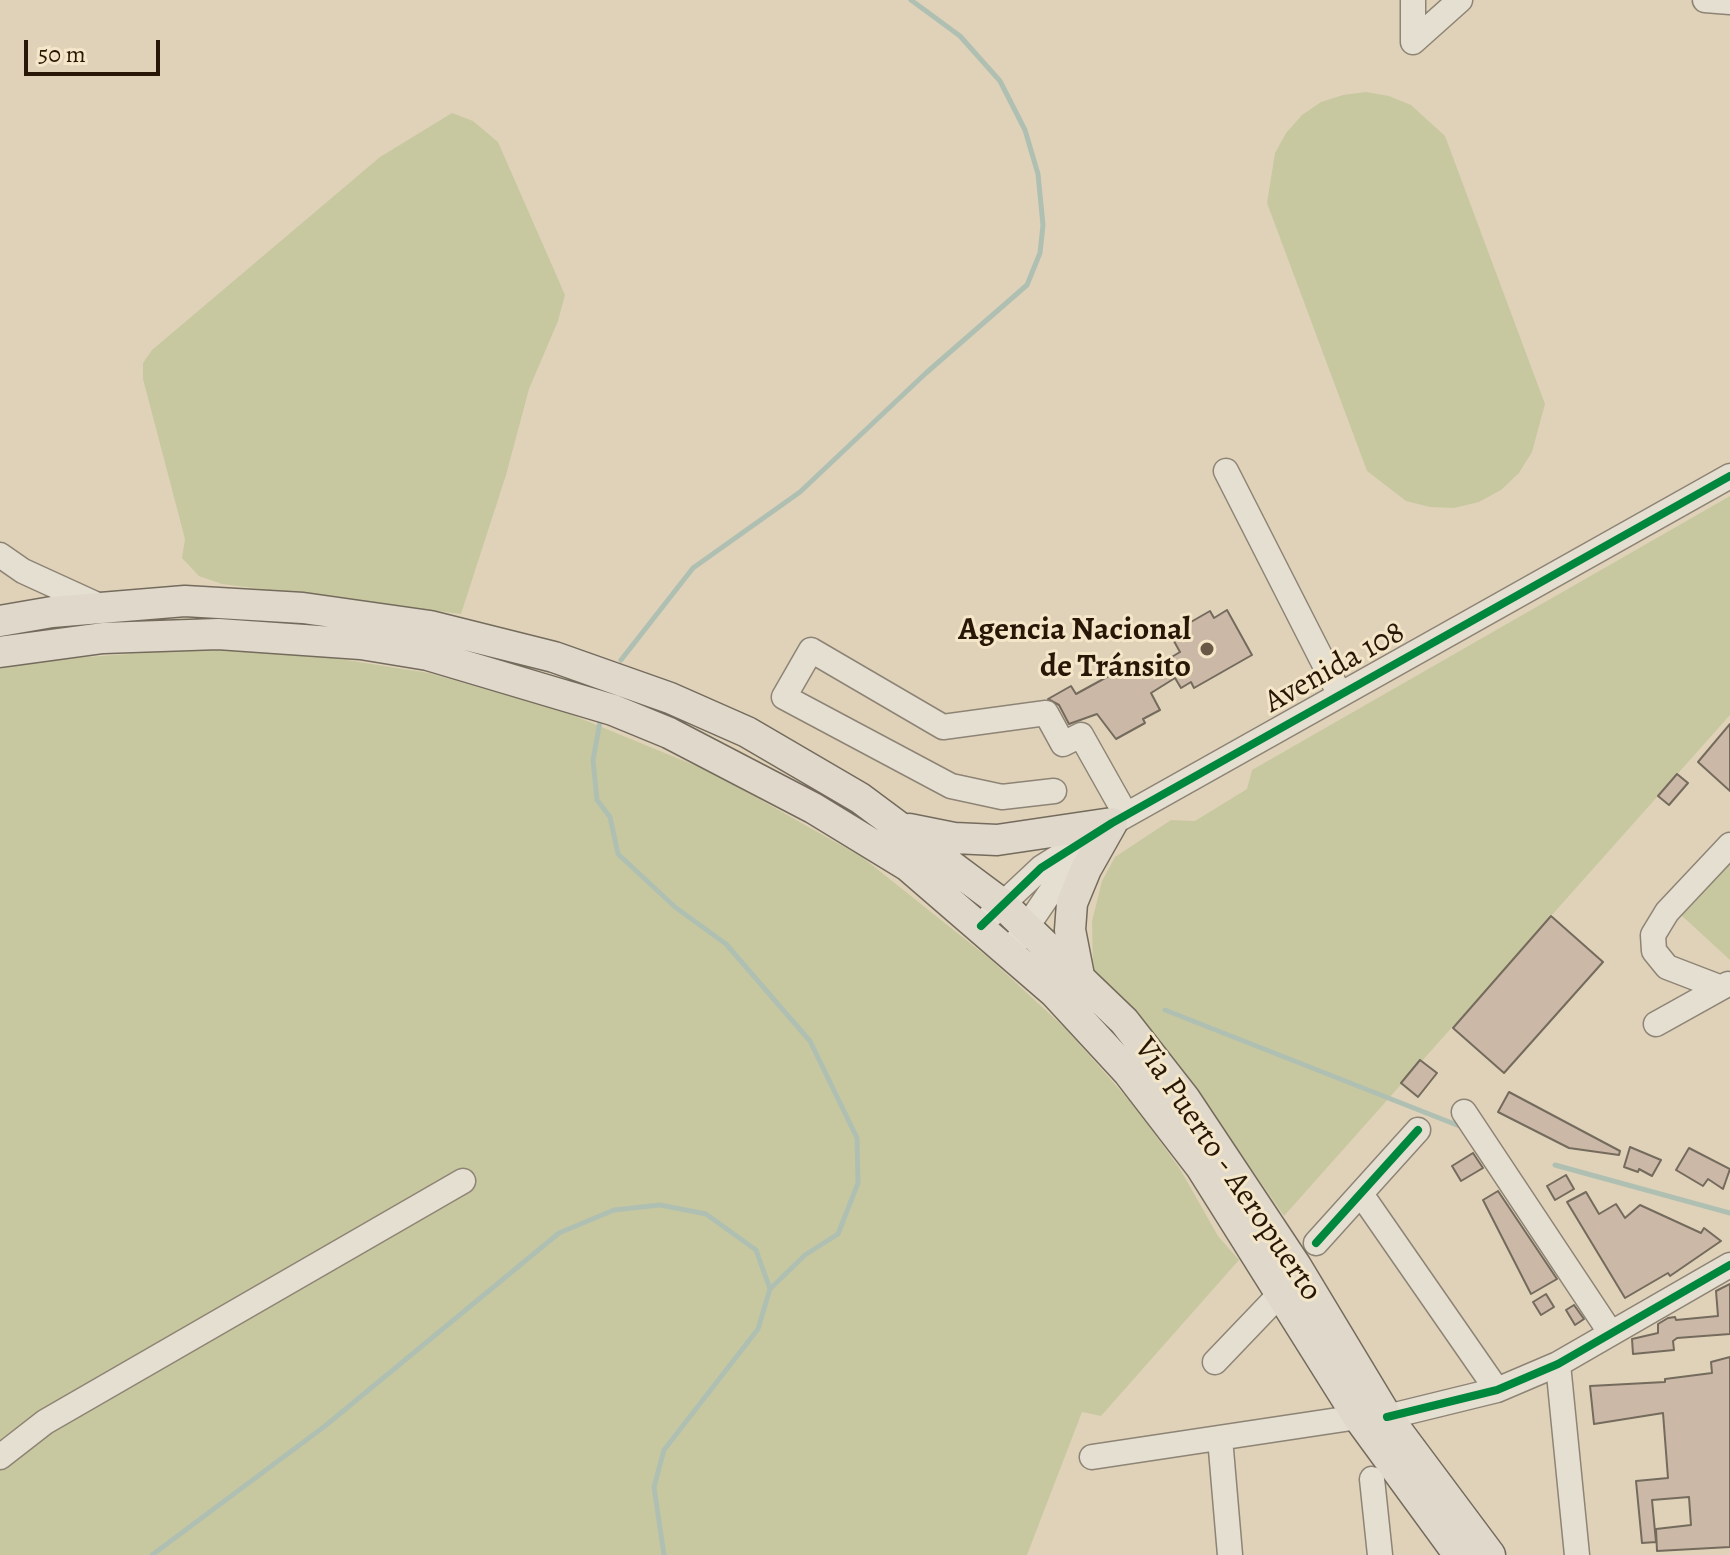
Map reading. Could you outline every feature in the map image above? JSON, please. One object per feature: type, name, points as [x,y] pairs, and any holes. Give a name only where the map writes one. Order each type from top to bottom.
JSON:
[{"type":"main road","name":"Via Puerto - Aeropuerto","points":[[0,621],[104,606],[185,601],[303,608],[430,626],[554,657],[670,698],[747,732],[860,798],[1001,903],[1124,1021],[1185,1099],[1296,1266],[1372,1417],[1490,1555]]},
{"type":"main road","name":"Via Puerto - Aeropuerto","points":[[0,652],[103,638],[218,634],[361,644],[428,655],[613,710],[669,733],[813,808],[908,866],[1055,993],[1128,1072],[1201,1167],[1281,1293],[1372,1417],[1459,1555]]},
{"type":"main road","points":[[902,827],[954,838],[997,840],[1119,819]]},
{"type":"main road","points":[[1079,976],[1070,930],[1072,903],[1086,869],[1119,819]]},
{"type":"street","points":[[1413,0],[1413,42],[1460,0]]},
{"type":"street","points":[[1705,0],[1730,2]]},
{"type":"street","points":[[1226,471],[1339,693]]},
{"type":"street","name":"Avenida 108","points":[[981,926],[1001,903],[1041,868],[1119,819],[1730,476]]},
{"type":"street","points":[[0,555],[35,577],[104,606],[103,638]]},
{"type":"street","points":[[1054,791],[1002,797],[951,786],[784,697],[811,650],[943,727],[1046,713],[1063,744],[1081,735],[1119,819]]},
{"type":"street","name":"Avenida 108","points":[[1008,950],[1028,928],[1083,844]]},
{"type":"street","points":[[1725,985],[1667,967],[1654,951],[1653,935],[1667,912],[1730,845]]},
{"type":"street","points":[[1656,1024],[1725,985]]},
{"type":"street","points":[[1464,1112],[1610,1332]]},
{"type":"street","points":[[1316,1243],[1418,1130]]},
{"type":"street","points":[[0,1457],[45,1422],[463,1181]]},
{"type":"street","points":[[1361,1194],[1497,1390]]},
{"type":"street","points":[[1092,1457],[1372,1417],[1497,1390],[1558,1364],[1730,1265]]},
{"type":"street","points":[[1215,1362],[1281,1293]]},
{"type":"street","points":[[1558,1364],[1577,1555]]},
{"type":"street","points":[[1220,1438],[1230,1555]]},
{"type":"street","points":[[1372,1479],[1380,1555]]},
{"type":"green space","points":[[1366,92],[1389,96],[1411,105],[1445,136],[1545,404],[1532,452],[1519,473],[1501,490],[1479,502],[1454,508],[1430,507],[1406,501],[1367,471],[1267,203],[1275,153],[1286,133],[1302,115],[1321,102]]},
{"type":"green space","points":[[452,113],[473,121],[498,142],[565,295],[558,321],[529,389],[506,475],[461,614],[222,584],[199,576],[182,558],[185,539],[143,379],[143,363],[152,350],[380,157]]},
{"type":"green space","points":[[1730,496],[1730,715],[1284,1216],[1187,1076],[1093,969],[1092,921],[1102,881],[1115,857],[1171,820],[1195,821],[1247,789],[1252,770]]},
{"type":"green space","points":[[201,649],[308,654],[429,673],[565,712],[711,772],[862,857],[990,959],[1065,1028],[1136,1108],[1180,1169],[1218,1236],[1239,1260],[1101,1416],[1082,1412],[1027,1555],[0,1555],[0,669],[44,660]]},
{"type":"green space","points":[[1730,862],[1730,960],[1681,915]]},
{"type":"building","points":[[1227,610],[1252,655],[1194,688],[1191,682],[1181,688],[1175,678],[1151,693],[1160,710],[1143,719],[1145,723],[1116,739],[1097,714],[1069,724],[1059,705],[1048,699],[1071,686],[1076,694],[1138,660],[1145,673],[1180,652],[1170,634],[1210,611],[1214,618]]},
{"type":"building","points":[[1730,724],[1730,791],[1698,762]]},
{"type":"building","points":[[1677,774],[1688,783],[1669,805],[1658,796]]},
{"type":"building","points":[[1551,916],[1603,962],[1504,1073],[1453,1028]]},
{"type":"building","points":[[1420,1060],[1437,1073],[1418,1097],[1401,1083]]},
{"type":"building","points":[[1509,1092],[1620,1151],[1619,1155],[1569,1148],[1498,1112]]},
{"type":"building","points":[[1630,1147],[1661,1160],[1652,1176],[1639,1169],[1638,1172],[1624,1167]]},
{"type":"building","points":[[1689,1148],[1730,1169],[1723,1189],[1708,1179],[1703,1186],[1676,1170]]},
{"type":"building","points":[[1473,1153],[1483,1168],[1461,1181],[1452,1166]]},
{"type":"building","points":[[1566,1175],[1574,1189],[1555,1200],[1547,1186]]},
{"type":"building","points":[[1498,1191],[1557,1279],[1531,1294],[1483,1200]]},
{"type":"building","points":[[1586,1192],[1599,1214],[1616,1204],[1625,1218],[1640,1205],[1701,1233],[1704,1228],[1721,1241],[1670,1276],[1668,1273],[1625,1298],[1567,1202]]},
{"type":"building","points":[[1730,1284],[1730,1334],[1677,1338],[1673,1341],[1674,1350],[1633,1354],[1632,1339],[1658,1333],[1658,1324],[1668,1318],[1718,1316],[1716,1291]]},
{"type":"building","points":[[1546,1294],[1554,1307],[1541,1315],[1533,1302]]},
{"type":"building","points":[[1574,1305],[1584,1319],[1575,1325],[1566,1310]]},
{"type":"building","points":[[1730,1357],[1730,1547],[1657,1551],[1656,1529],[1691,1525],[1689,1497],[1652,1500],[1656,1542],[1642,1543],[1636,1481],[1668,1478],[1663,1413],[1594,1424],[1590,1386],[1665,1382],[1665,1379],[1712,1373],[1711,1362]]},
{"type":"waterway","points":[[621,660],[693,568],[800,492],[926,373],[1027,285],[1040,253],[1043,225],[1038,174],[1025,130],[1000,81],[960,36],[911,0]]},
{"type":"waterway","points":[[600,722],[593,760],[597,800],[610,817],[618,854],[675,907],[726,944],[810,1041],[857,1138],[858,1183],[838,1234],[805,1255],[770,1289]]},
{"type":"waterway","points":[[1165,1010],[1462,1127]]},
{"type":"waterway","points":[[1555,1165],[1730,1213]]},
{"type":"waterway","points":[[152,1555],[325,1426],[559,1233],[614,1210],[660,1205],[706,1214],[756,1250],[770,1289],[758,1329],[664,1450],[654,1487],[664,1555]]},
{"type":"cycle path","points":[[981,926],[1041,868],[1112,823],[1730,476]]},
{"type":"cycle path","points":[[1316,1243],[1418,1130]]},
{"type":"cycle path","points":[[1387,1417],[1497,1390],[1558,1364],[1730,1265]]},
{"type":"place","name":"Agencia Nacional de Tránsito","points":[[1207,649]]}]
